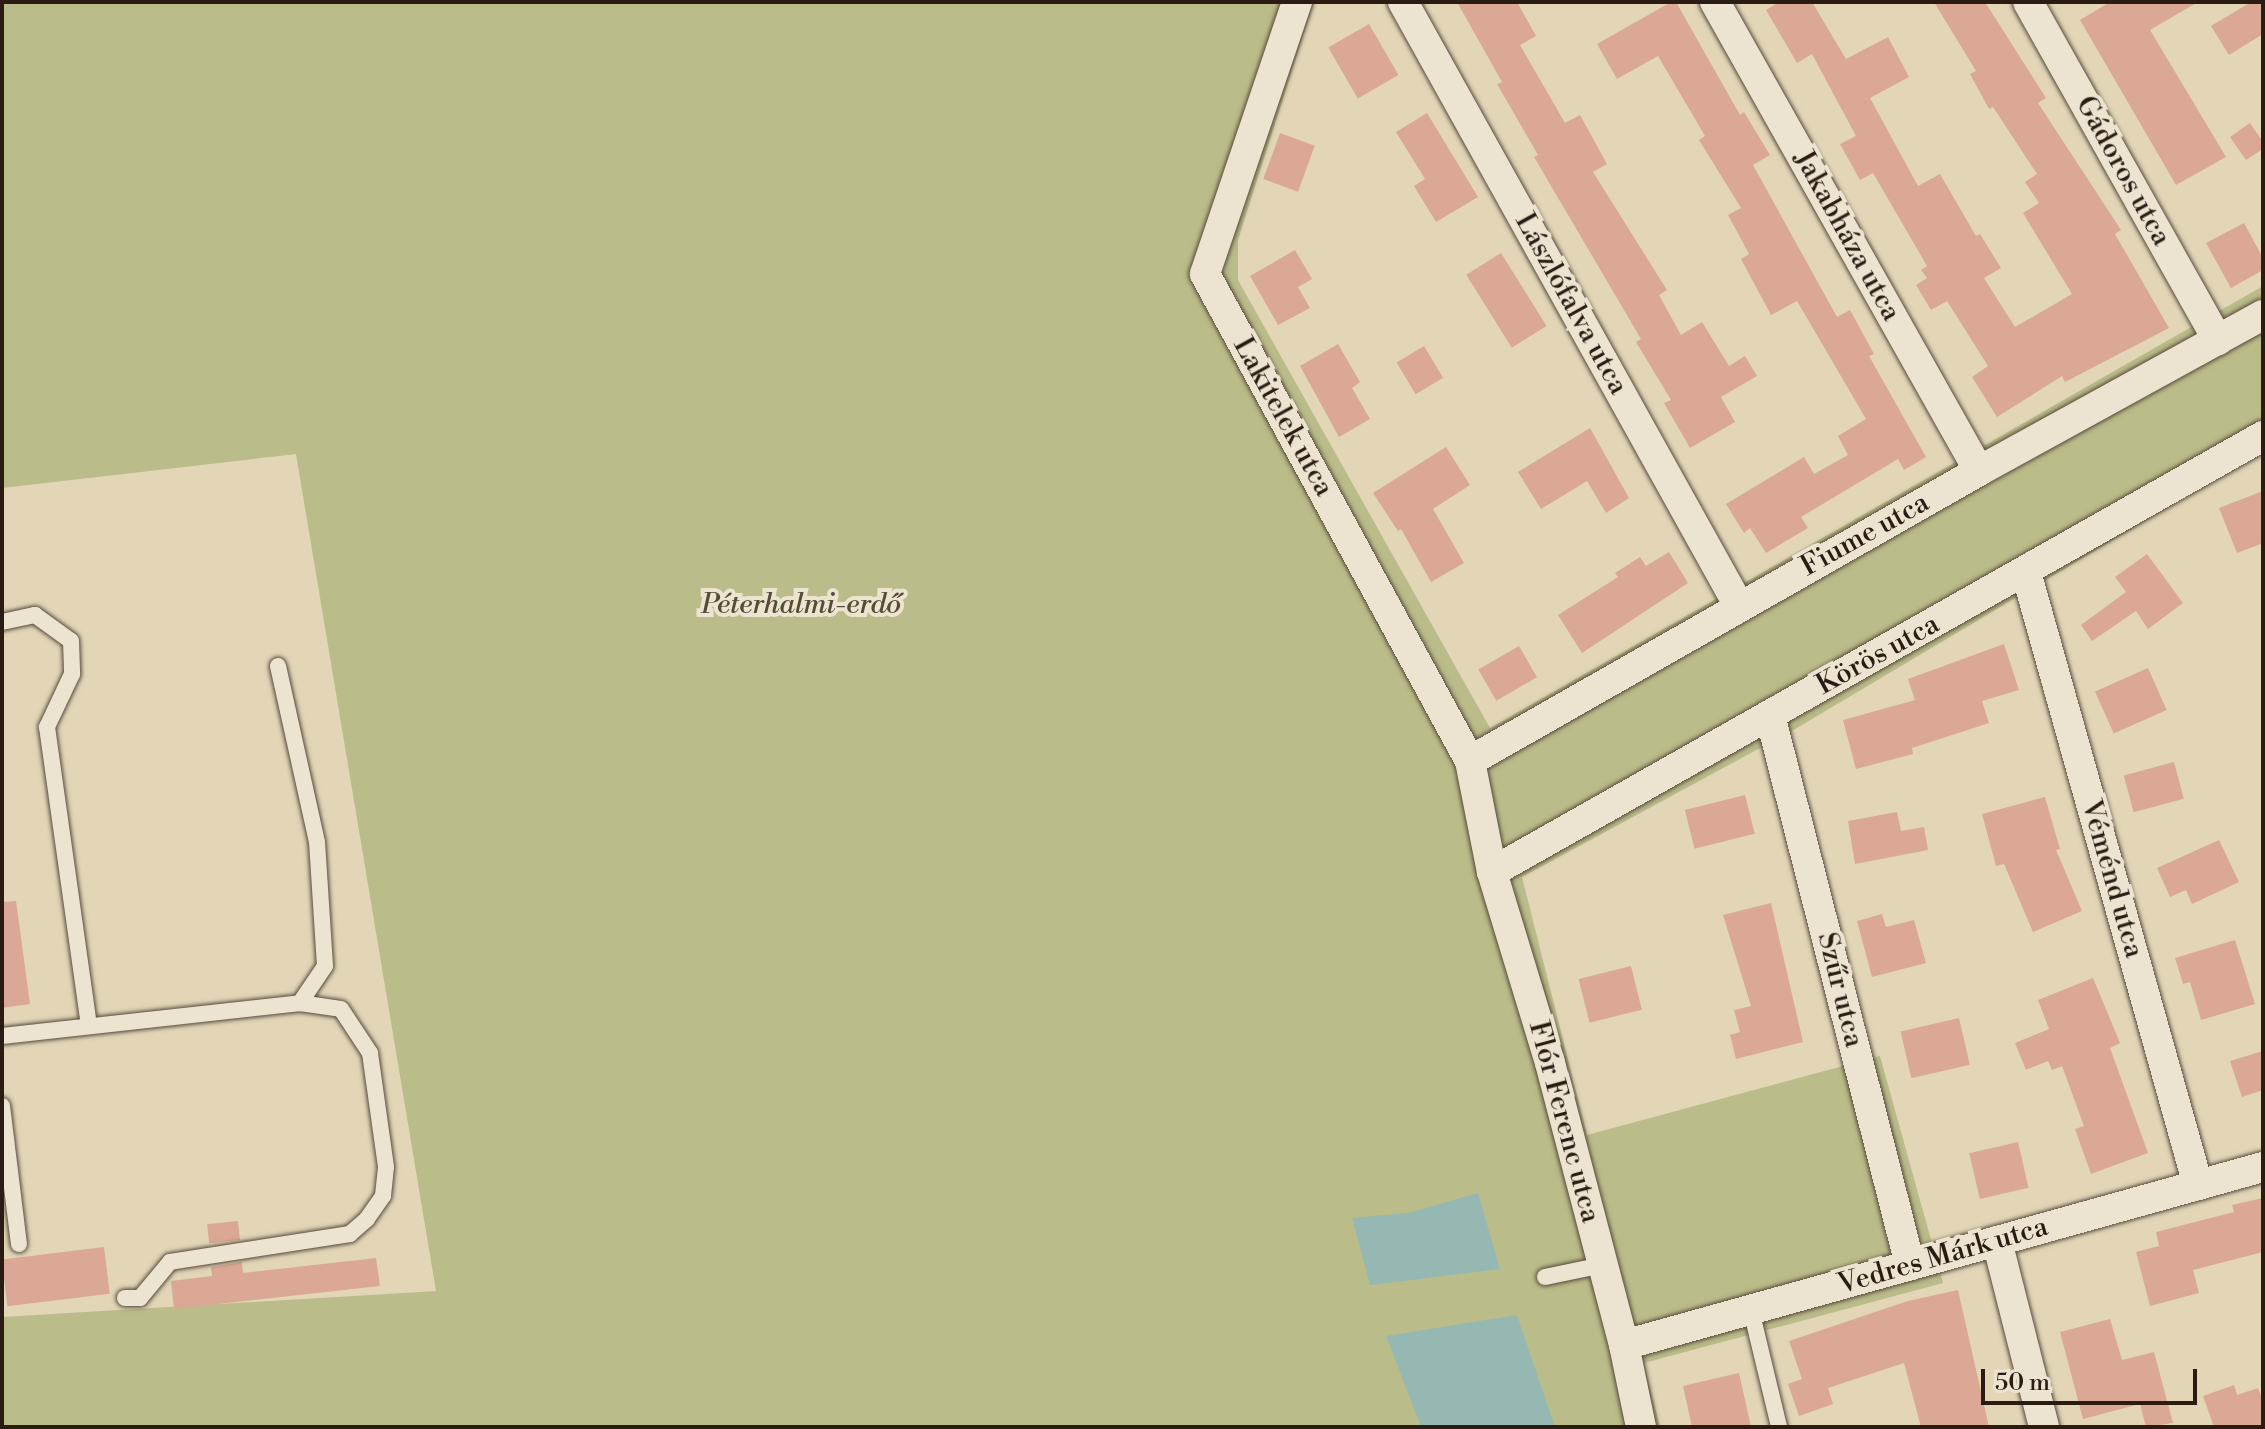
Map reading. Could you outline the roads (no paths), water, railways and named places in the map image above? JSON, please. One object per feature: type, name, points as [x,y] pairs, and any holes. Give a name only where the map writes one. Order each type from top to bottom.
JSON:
[{"type":"street","name":"Lakitelek utca","points":[[1297,2],[1205,274],[1470,761],[1480,819]]},
{"type":"street","name":"Lászlófalva utca","points":[[1403,2],[1739,606]]},
{"type":"street","name":"Jakabháza utca","points":[[1715,2],[1979,471]]},
{"type":"street","name":"Gádoros utca","points":[[2028,2],[2218,340]]},
{"type":"street","name":"Fiume utca","points":[[1470,761],[1979,471],[2263,315]]},
{"type":"street","name":"Körös utca","points":[[1492,872],[2263,436]]},
{"type":"street","name":"Véménd utca","points":[[2026,572],[2198,1185]]},
{"type":"street","name":"Szűr utca","points":[[1770,715],[1910,1265]]},
{"type":"street","name":"Flór Ferenc utca","points":[[1480,819],[1492,872],[1550,1063],[1624,1345],[1641,1427]]},
{"type":"street","name":"Vedres Márk utca","points":[[1624,1345],[2263,1167]]},
{"type":"street","points":[[1997,1241],[2044,1427]]},
{"type":"lane","points":[[2,622],[35,615],[71,641],[72,674],[47,727],[89,1026]]},
{"type":"lane","points":[[278,666],[317,842],[325,966],[300,1003]]},
{"type":"lane","points":[[2,1036],[300,1003],[341,1009],[370,1053],[386,1167],[383,1196],[367,1219],[350,1234],[170,1262],[140,1298],[125,1298]]},
{"type":"lane","points":[[2,1106],[19,1244]]},
{"type":"lane","points":[[1545,1277],[1603,1265]]},
{"type":"lane","points":[[1751,1310],[1779,1427]]},
{"type":"water","points":[[1478,1193],[1500,1269],[1370,1285],[1352,1218],[1408,1213]]},
{"type":"water","points":[[1517,1315],[1555,1427],[1421,1427],[1386,1336]]},
{"type":"park label","name":"Péterhalmi-erdő","points":[[801,605]]}]
